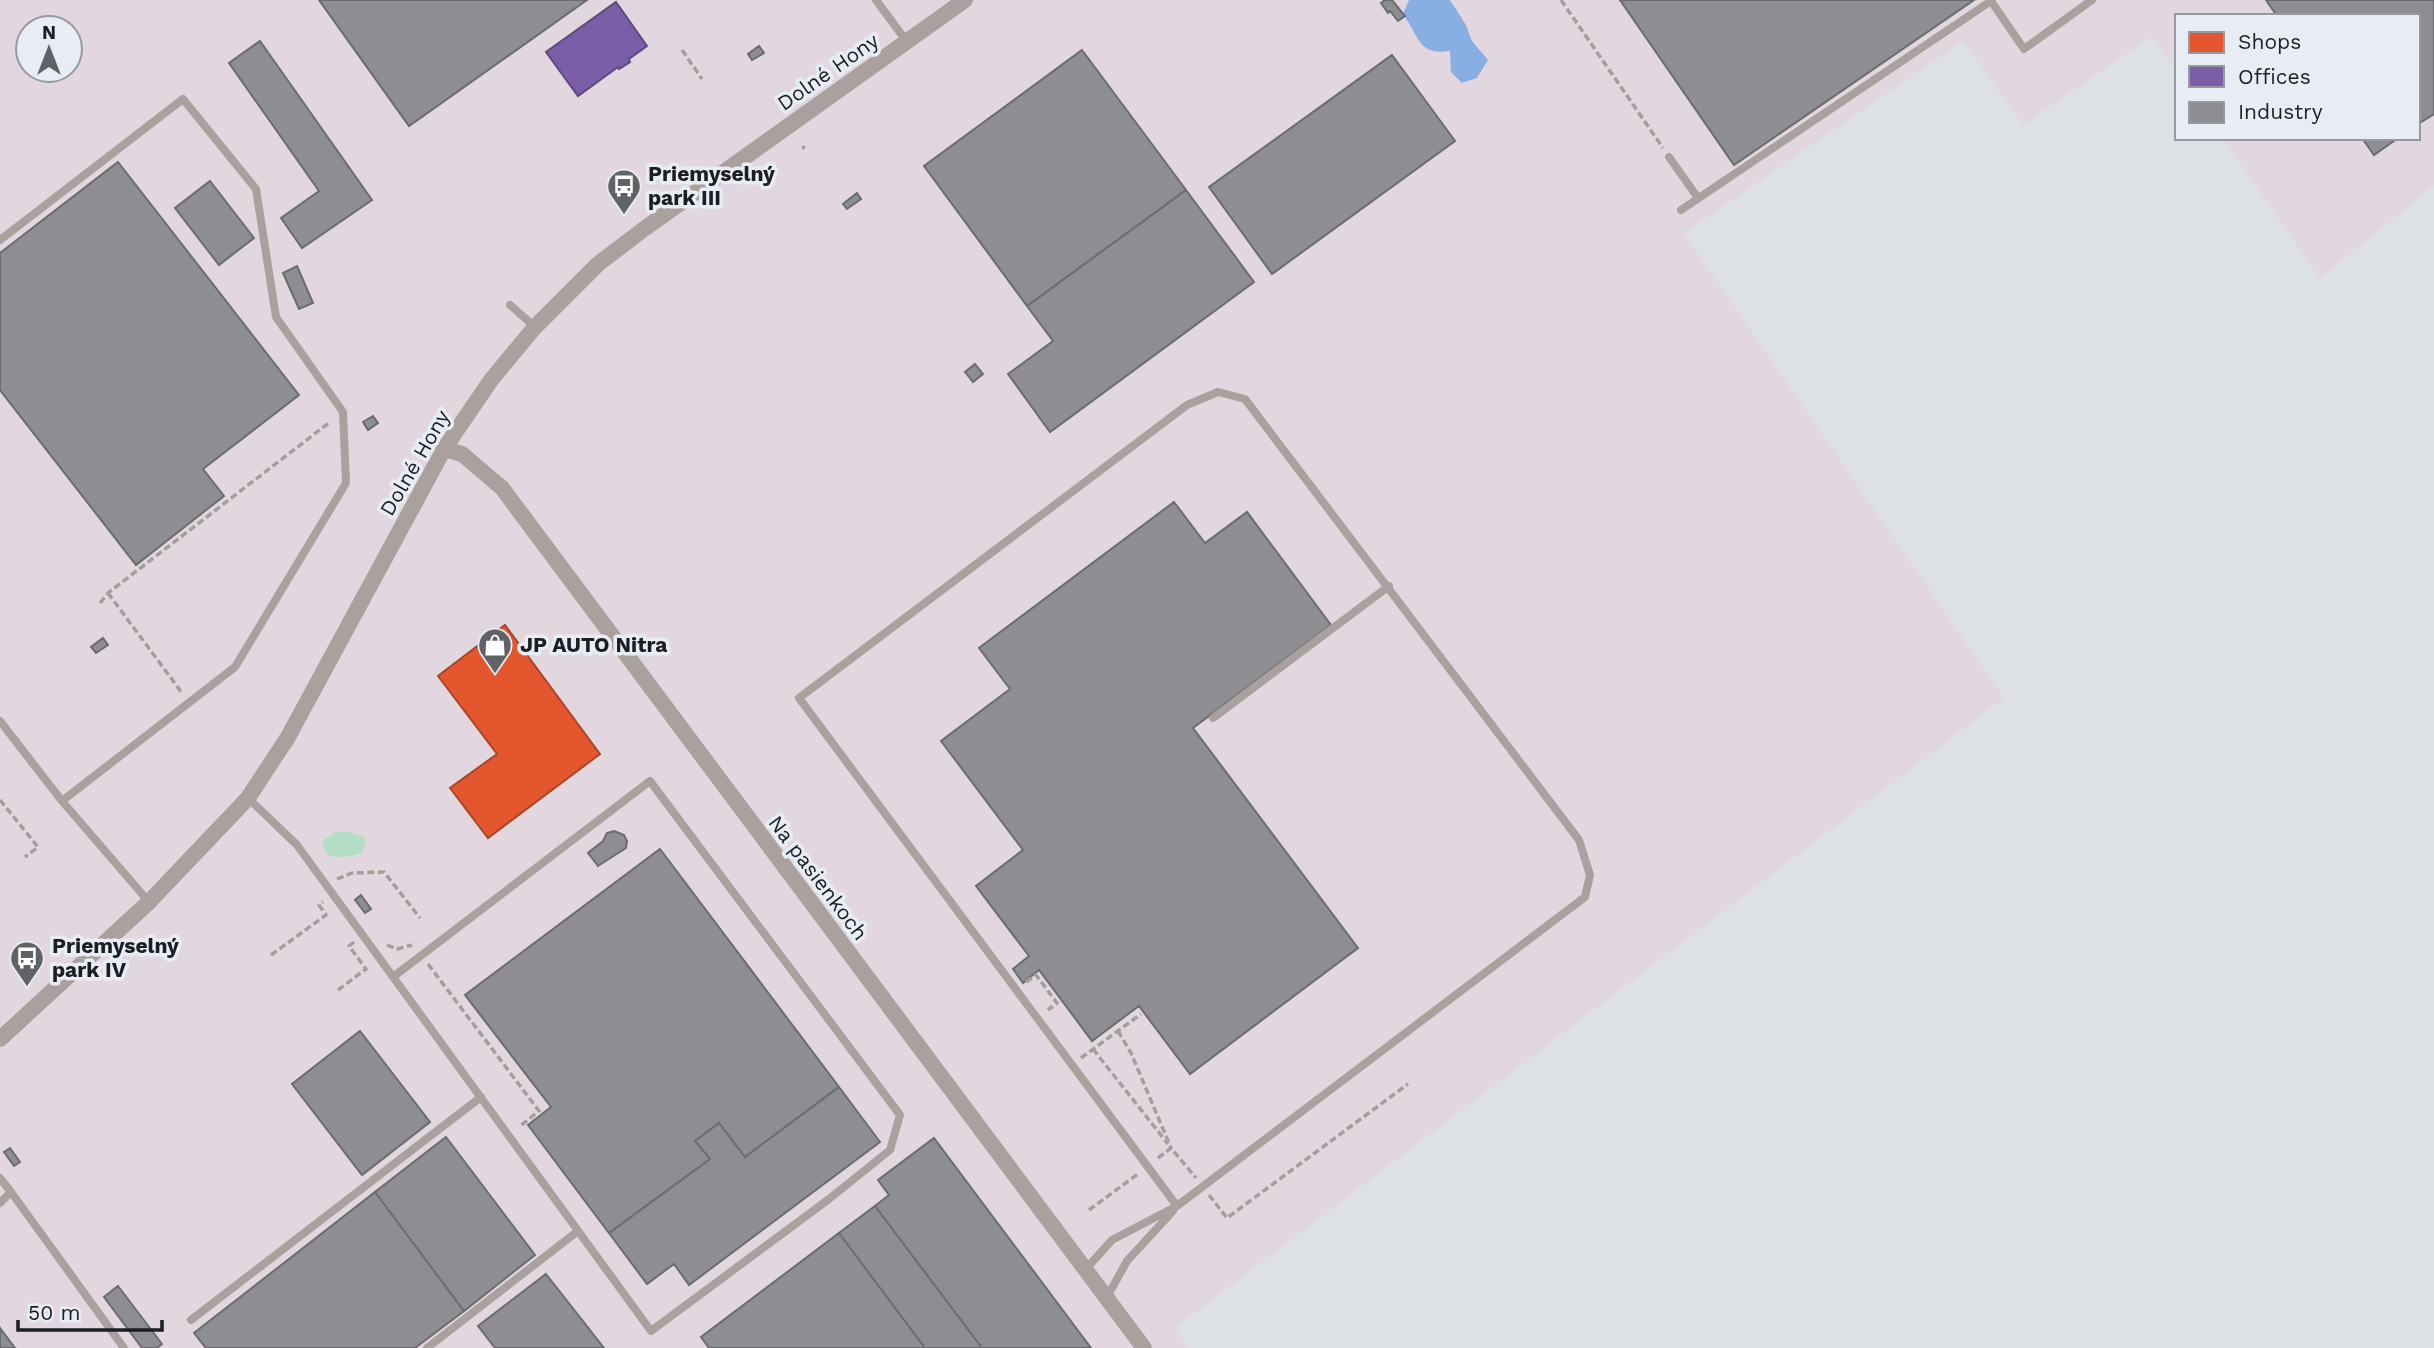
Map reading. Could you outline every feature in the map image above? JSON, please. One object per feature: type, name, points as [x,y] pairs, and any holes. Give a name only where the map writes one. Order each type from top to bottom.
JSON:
[{"type":"street","name":"Dolné Hony","points":[[0,1039],[149,902],[248,798],[288,737],[444,450],[491,380],[535,327],[607,257],[964,0]]},
{"type":"street","name":"Na pasienkoch","points":[[444,450],[462,454],[502,488],[1144,1348]]},
{"type":"lane","points":[[876,0],[907,41]]},
{"type":"lane","points":[[1681,210],[1992,1],[2024,49],[2092,0]]},
{"type":"lane","points":[[0,240],[183,99],[256,189],[276,317],[343,412],[346,483],[235,667],[62,801]]},
{"type":"lane","points":[[1670,157],[1698,198]]},
{"type":"lane","points":[[510,304],[535,327]]},
{"type":"lane","points":[[1086,1269],[1112,1241],[1177,1206],[1585,897],[1590,875],[1579,840],[1245,399],[1218,392],[1187,405],[799,698],[1177,1206]]},
{"type":"lane","points":[[1213,718],[1389,586]]},
{"type":"lane","points":[[0,721],[62,801],[149,902]]},
{"type":"lane","points":[[248,798],[297,845],[332,895],[651,1331],[829,1199],[890,1150],[900,1115],[650,782],[393,977]]},
{"type":"lane","points":[[191,1320],[481,1097]]},
{"type":"lane","points":[[0,1178],[124,1348]]},
{"type":"lane","points":[[0,1203],[10,1192]]},
{"type":"lane","points":[[1107,1297],[1127,1261],[1177,1206]]},
{"type":"lane","points":[[427,1348],[578,1231]]},
{"type":"path","points":[[1561,0],[1670,157]]},
{"type":"path","points":[[682,50],[702,79]]},
{"type":"path","points":[[100,603],[108,593],[343,412]]},
{"type":"path","points":[[108,593],[189,702]]},
{"type":"path","points":[[0,800],[38,847],[25,858]]},
{"type":"path","points":[[271,955],[326,915],[319,905],[342,888],[335,880],[352,873],[384,872],[421,918]]},
{"type":"path","points":[[338,990],[366,970],[349,946],[363,936]]},
{"type":"path","points":[[385,944],[397,949],[412,945],[539,1111],[508,1135]]},
{"type":"path","points":[[1017,989],[1036,975],[1057,1003],[1046,1011],[1053,1020]]},
{"type":"path","points":[[1074,1049],[1081,1059],[1141,1014]]},
{"type":"path","points":[[1093,1049],[1171,1148],[1131,1054],[1118,1031]]},
{"type":"shaded area","points":[[0,0],[2434,0],[2434,185],[2320,279],[2224,140],[2420,140],[2420,14],[2175,14],[2175,68],[2152,36],[2023,125],[1963,41],[1684,233],[2004,698],[1175,1328],[1189,1348],[0,1348]]},
{"type":"green space","points":[[345,831],[362,836],[366,842],[362,853],[343,857],[331,856],[323,847],[323,840],[336,832]]},
{"type":"water","points":[[1409,0],[1450,0],[1466,25],[1472,41],[1488,60],[1477,78],[1462,83],[1451,72],[1450,51],[1431,50],[1420,43],[1403,14]]},
{"type":"building: Shops","points":[[505,625],[600,754],[488,838],[450,788],[497,754],[438,676]]},
{"type":"building: Offices","points":[[616,2],[647,46],[629,59],[630,62],[619,69],[618,67],[578,96],[546,52]]},
{"type":"building: Industry","points":[[319,0],[587,0],[409,126]]},
{"type":"building: Industry","points":[[1392,0],[1405,16],[1398,21],[1390,11],[1388,13],[1381,3]]},
{"type":"building: Industry","points":[[1620,0],[1974,0],[1734,165]]},
{"type":"building: Industry","points":[[2266,0],[2434,0],[2434,114],[2420,123],[2420,14],[2276,14]]},
{"type":"building: Industry","points":[[260,41],[372,200],[302,248],[281,218],[319,191],[229,63]]},
{"type":"building: Industry","points":[[759,46],[764,53],[752,60],[748,54]]},
{"type":"building: Industry","points":[[1082,50],[1186,190],[1027,306],[924,166]]},
{"type":"building: Industry","points":[[1392,55],[1455,141],[1272,274],[1209,187]]},
{"type":"building: Industry","points":[[2363,140],[2395,140],[2374,155]]},
{"type":"building: Industry","points":[[118,162],[299,395],[203,469],[224,496],[136,565],[0,390],[0,253]]},
{"type":"building: Industry","points":[[210,181],[254,238],[219,265],[175,208]]},
{"type":"building: Industry","points":[[1186,190],[1254,282],[1050,432],[1008,374],[1053,341],[1027,306]]},
{"type":"building: Industry","points":[[857,193],[861,199],[847,209],[843,204]]},
{"type":"building: Industry","points":[[297,266],[313,303],[299,309],[283,273]]},
{"type":"building: Industry","points":[[975,364],[983,374],[973,382],[965,372]]},
{"type":"building: Industry","points":[[373,416],[378,423],[368,430],[363,422]]},
{"type":"building: Industry","points":[[1174,502],[1205,543],[1247,512],[1331,625],[1193,728],[1358,948],[1190,1074],[1139,1006],[1092,1041],[1039,970],[1023,983],[1013,969],[1029,956],[976,886],[1023,850],[941,741],[1010,689],[979,648]]},
{"type":"building: Industry","points":[[103,638],[108,645],[96,653],[91,647]]},
{"type":"building: Industry","points":[[614,831],[624,835],[626,848],[598,866],[588,853],[603,841],[607,833]]},
{"type":"building: Industry","points":[[660,849],[839,1087],[745,1157],[719,1123],[695,1141],[710,1159],[609,1233],[528,1125],[551,1107],[465,995]]},
{"type":"building: Industry","points":[[361,895],[371,909],[365,913],[355,900]]},
{"type":"building: Industry","points":[[360,1031],[430,1122],[362,1175],[292,1084]]},
{"type":"building: Industry","points":[[839,1087],[880,1142],[689,1285],[674,1264],[647,1284],[609,1233],[710,1159],[695,1141],[719,1123],[745,1157]]},
{"type":"building: Industry","points":[[446,1137],[535,1255],[464,1311],[375,1192]]},
{"type":"building: Industry","points":[[934,1138],[1091,1348],[982,1348],[875,1206],[889,1195],[878,1180]]},
{"type":"building: Industry","points":[[10,1148],[20,1162],[14,1166],[4,1152]]},
{"type":"building: Industry","points":[[375,1192],[464,1311],[415,1348],[206,1348],[194,1333]]},
{"type":"building: Industry","points":[[875,1206],[982,1348],[925,1348],[839,1233]]},
{"type":"building: Industry","points":[[839,1233],[925,1348],[709,1348],[701,1337]]},
{"type":"building: Industry","points":[[546,1274],[604,1348],[495,1348],[478,1326]]},
{"type":"building: Industry","points":[[118,1286],[162,1344],[157,1348],[142,1348],[104,1297]]},
{"type":"building: Industry","points":[[0,1328],[15,1348],[0,1348]]},
{"type":"place","name":"Priemyselný park III","points":[[624,216]]},
{"type":"place","name":"JP AUTO Nitra","points":[[495,675]]},
{"type":"place","name":"Priemyselný park IV","points":[[27,988]]}]
